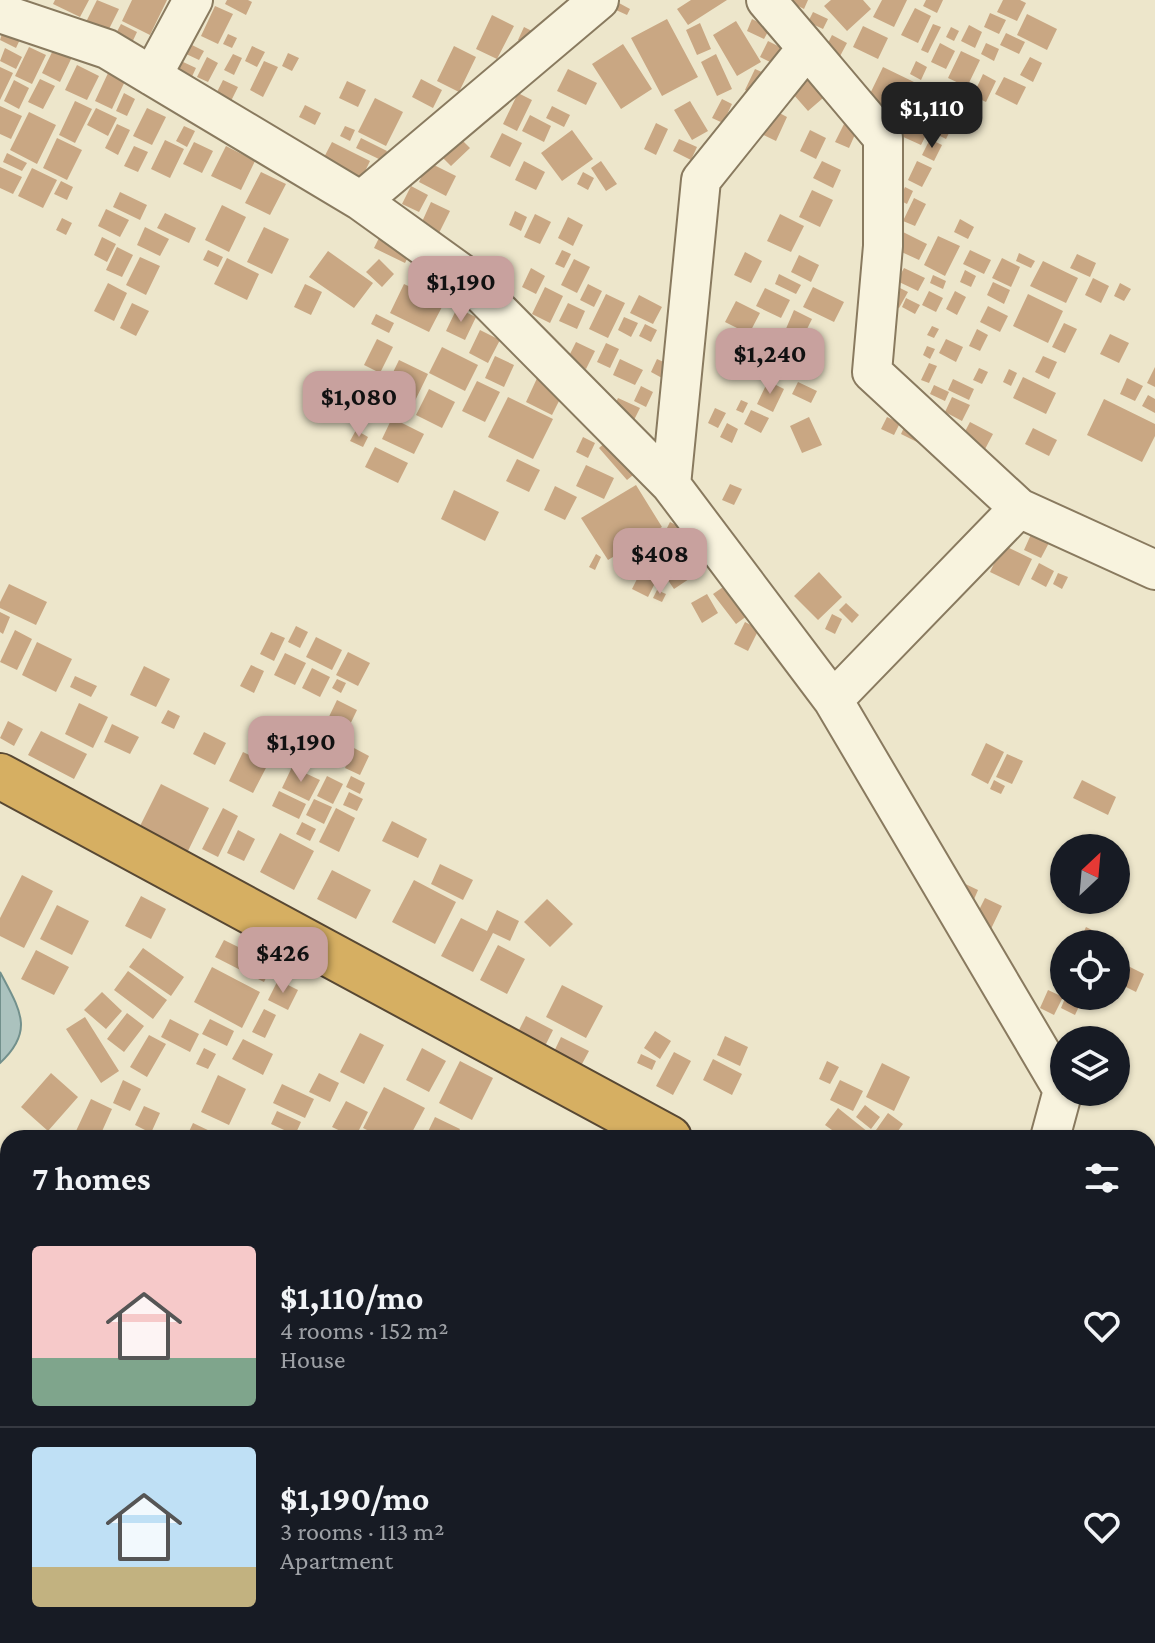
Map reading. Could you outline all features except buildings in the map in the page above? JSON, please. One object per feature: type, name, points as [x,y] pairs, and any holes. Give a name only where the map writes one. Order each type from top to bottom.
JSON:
[{"type":"highway","points":[[0,776],[654,1130]]},
{"type":"street","points":[[152,76],[193,0]]},
{"type":"street","points":[[361,201],[599,0]]},
{"type":"street","points":[[766,0],[883,138],[883,246],[872,372],[1019,508],[1155,570]]},
{"type":"street","points":[[0,13],[107,49],[361,201],[461,273],[671,485],[833,700],[1063,1090],[1052,1130]]},
{"type":"street","points":[[671,485],[701,180],[807,48]]},
{"type":"street","points":[[833,700],[1019,508]]},
{"type":"water","points":[[0,972],[18,1009],[21,1030],[18,1041],[0,1063]]}]
